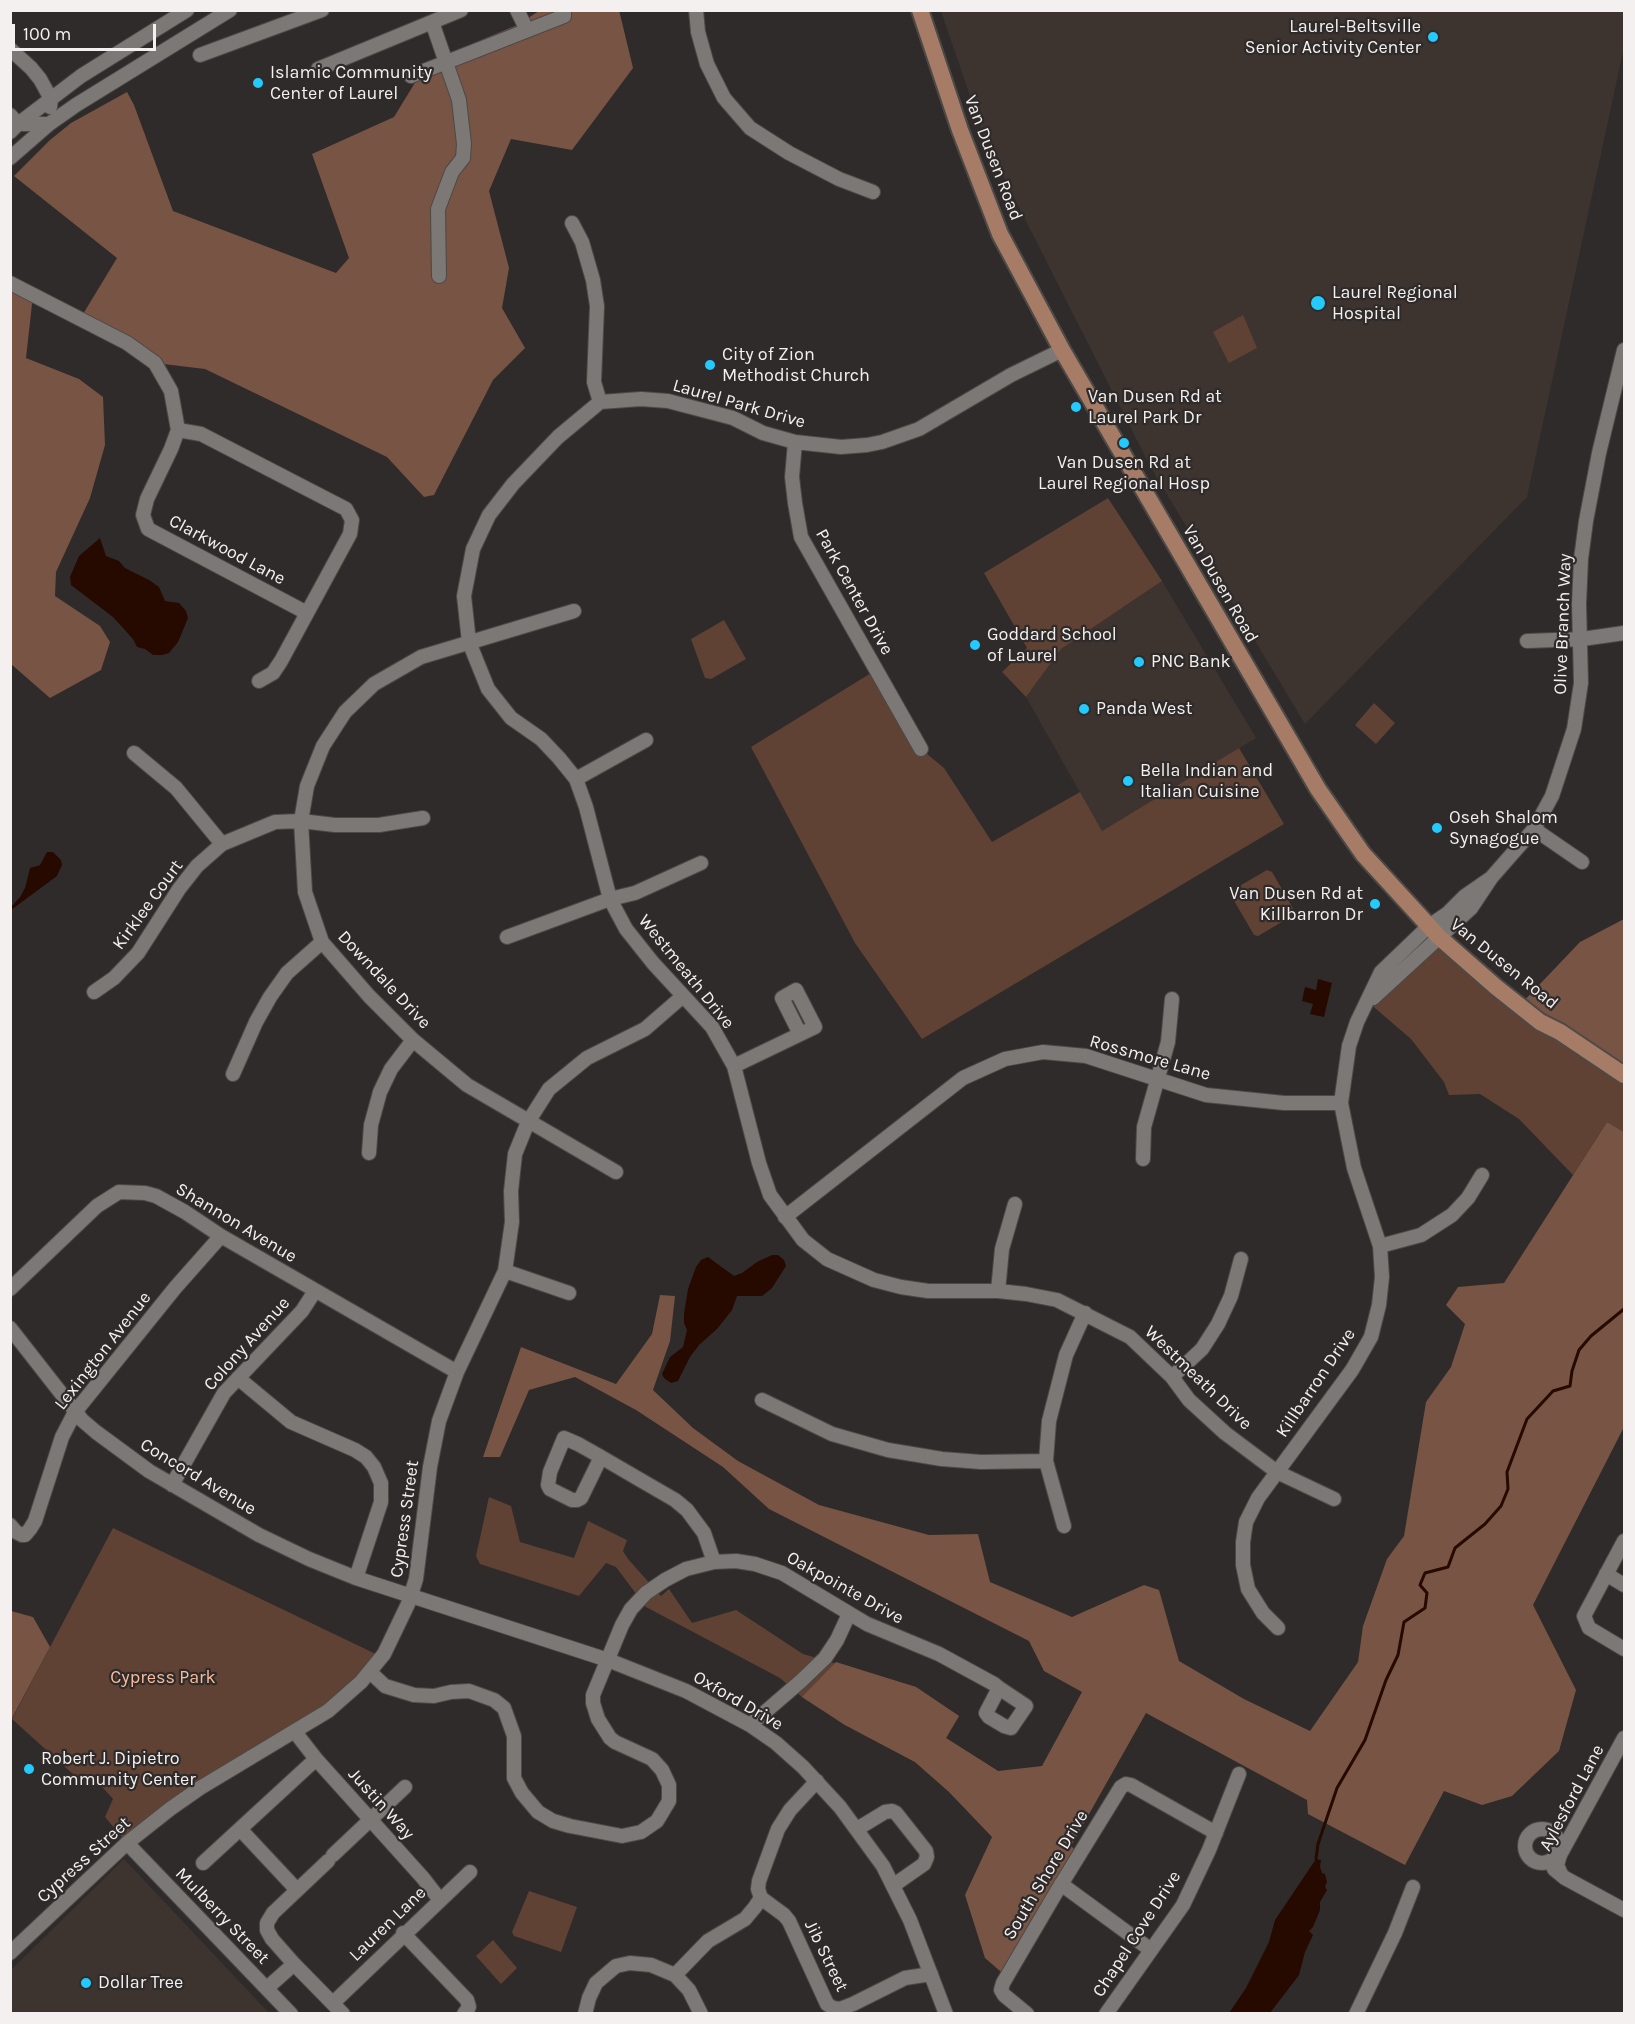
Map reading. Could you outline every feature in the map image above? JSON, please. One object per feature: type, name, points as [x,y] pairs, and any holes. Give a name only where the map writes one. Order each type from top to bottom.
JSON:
[{"type":"main road","name":"Van Dusen Road","points":[[920,10],[960,130],[1000,234],[1062,350],[1318,789],[1363,854],[1434,932],[1539,1022],[1560,1032],[1624,1075]]},
{"type":"street","points":[[13,124],[81,76],[188,10]]},
{"type":"street","points":[[10,158],[49,124],[76,105],[230,10]]},
{"type":"street","points":[[200,55],[322,10]]},
{"type":"street","points":[[318,69],[461,10]]},
{"type":"street","points":[[517,10],[527,30]]},
{"type":"street","points":[[411,76],[564,16],[564,10]]},
{"type":"street","points":[[696,10],[698,32],[707,64],[724,98],[750,128],[789,153],[839,179],[873,192]]},
{"type":"street","points":[[432,22],[459,100],[464,144],[463,158],[448,180],[438,209],[439,276]]},
{"type":"street","points":[[10,49],[31,68],[51,99],[49,124]]},
{"type":"street","points":[[13,124],[49,124]]},
{"type":"street","points":[[572,223],[582,242],[593,280],[597,306],[594,382],[600,402]]},
{"type":"street","points":[[10,283],[127,343],[155,363],[171,391],[178,430],[201,434],[346,508],[352,520],[350,534],[273,673],[259,681]]},
{"type":"street","name":"Laurel Park Drive","points":[[600,402],[641,399],[668,401],[733,418],[763,433],[795,442],[842,447],[867,445],[919,429],[1011,375],[1062,350]]},
{"type":"street","name":"Olive Branch Way","points":[[1434,932],[1471,908],[1491,878],[1534,829],[1552,796],[1574,729],[1581,683],[1580,582],[1586,521],[1599,453],[1624,350]]},
{"type":"street","name":"Westmeath Drive","points":[[600,402],[558,437],[513,484],[489,515],[473,549],[464,596],[469,642],[488,689],[511,718],[541,739],[576,780],[586,807],[610,899],[626,928],[653,963],[712,1027],[734,1066],[759,1163],[770,1195],[803,1240],[826,1258],[874,1280],[928,1291],[998,1290],[1057,1300],[1130,1336],[1172,1377],[1189,1400],[1225,1433],[1277,1472],[1334,1499]]},
{"type":"street","name":"Clarkwood Lane","points":[[178,430],[142,515],[148,529],[307,613]]},
{"type":"street","name":"Park Center Drive","points":[[795,442],[792,477],[801,537],[921,749]]},
{"type":"street","name":"Downdale Drive","points":[[574,611],[421,657],[374,684],[345,711],[323,746],[307,786],[301,821],[305,892],[322,942],[369,996],[412,1040],[467,1085],[616,1172]]},
{"type":"street","points":[[1527,641],[1582,639],[1624,633]]},
{"type":"street","points":[[576,780],[646,740]]},
{"type":"street","points":[[134,753],[176,788],[222,844]]},
{"type":"street","name":"Kirklee Court","points":[[94,992],[114,978],[138,953],[179,889],[197,866],[222,844],[275,822],[379,825],[423,818]]},
{"type":"street","points":[[1534,829],[1582,862]]},
{"type":"street","points":[[507,937],[610,899],[635,893],[701,863]]},
{"type":"street","name":"Killbarron Drive","points":[[1278,1628],[1263,1613],[1248,1588],[1243,1565],[1246,1522],[1258,1498],[1352,1370],[1371,1337],[1380,1296],[1382,1277],[1380,1246],[1353,1168],[1341,1102],[1349,1046],[1356,1022],[1368,1002],[1420,952],[1434,932]]},
{"type":"street","points":[[233,1074],[270,997],[287,973],[322,942]]},
{"type":"street","name":"Cypress Street","points":[[12,1950],[127,1843],[170,1809],[200,1788],[328,1711],[370,1672],[394,1635],[411,1597],[420,1552],[432,1452],[439,1421],[457,1372],[505,1271],[512,1222],[511,1191],[515,1154],[528,1122],[549,1089],[587,1058],[645,1029],[683,996]]},
{"type":"street","points":[[1143,1159],[1144,1126],[1168,1041],[1172,999]]},
{"type":"street","points":[[734,1066],[800,1034]]},
{"type":"street","points":[[369,1153],[371,1125],[380,1092],[391,1069],[412,1040]]},
{"type":"street","name":"Rossmore Lane","points":[[785,1217],[963,1078],[1005,1059],[1042,1052],[1086,1056],[1206,1095],[1284,1103],[1341,1102]]},
{"type":"street","points":[[1380,1246],[1421,1235],[1452,1215],[1468,1198],[1482,1175]]},
{"type":"street","name":"Shannon Avenue","points":[[10,1289],[97,1206],[119,1192],[131,1191],[156,1196],[457,1372]]},
{"type":"street","points":[[998,1290],[1002,1249],[1015,1204]]},
{"type":"street","name":"Lexington Avenue","points":[[10,1525],[16,1532],[25,1535],[35,1521],[63,1437],[75,1412],[175,1288],[221,1236]]},
{"type":"street","points":[[1172,1377],[1202,1348],[1218,1324],[1231,1296],[1241,1259]]},
{"type":"street","points":[[505,1271],[569,1293]]},
{"type":"street","name":"Colony Avenue","points":[[172,1485],[219,1400],[302,1311],[315,1291]]},
{"type":"street","points":[[1064,1526],[1046,1461],[1049,1421],[1066,1355],[1085,1313]]},
{"type":"street","name":"Concord Avenue","points":[[10,1328],[75,1412],[113,1446],[172,1485],[260,1535],[309,1559],[411,1597]]},
{"type":"street","points":[[238,1378],[291,1422],[355,1450],[366,1457],[374,1467],[381,1483],[381,1502],[356,1578]]},
{"type":"street","points":[[762,1400],[832,1434],[888,1450],[942,1459],[981,1462],[1046,1461]]},
{"type":"street","points":[[601,1457],[581,1498],[572,1500],[550,1489],[548,1479],[564,1438],[601,1457],[675,1500],[687,1510],[704,1533],[714,1562]]},
{"type":"street","points":[[1624,1541],[1585,1612],[1587,1626],[1624,1649]]},
{"type":"street","name":"Oakpointe Drive","points":[[370,1672],[386,1686],[414,1695],[434,1696],[470,1691],[494,1700],[504,1708],[514,1736],[514,1779],[538,1812],[553,1821],[570,1826],[622,1836],[632,1836],[649,1828],[662,1814],[669,1801],[669,1785],[657,1763],[640,1752],[615,1742],[605,1732],[598,1719],[592,1695],[622,1625],[640,1599],[665,1580],[695,1566],[714,1562],[747,1562],[768,1567],[882,1632],[939,1654],[999,1688],[1026,1706],[1011,1728],[989,1717],[986,1713],[999,1688]]},
{"type":"street","points":[[1606,1574],[1624,1585]]},
{"type":"street","name":"Oxford Drive","points":[[411,1597],[608,1660],[686,1691],[750,1725],[788,1753],[817,1781],[857,1829],[894,1885],[946,2013]]},
{"type":"street","points":[[750,1725],[825,1658],[837,1640],[849,1614]]},
{"type":"street","name":"Justin Way","points":[[295,1732],[440,1900]]},
{"type":"street","name":"Aylesford Lane","points":[[1561,1874],[1557,1865],[1560,1855],[1624,1738]]},
{"type":"street","points":[[203,1863],[316,1758]]},
{"type":"street","name":"Chapel Cove Drive","points":[[1106,2013],[1183,1905],[1216,1833],[1239,1774]]},
{"type":"street","points":[[675,1975],[708,1941],[745,1919],[761,1898],[758,1889],[759,1881],[773,1840],[790,1810],[817,1781]]},
{"type":"street","name":"South Shore Drive","points":[[1028,2013],[1012,2003],[1002,1992],[1004,1983],[1061,1884],[1114,1797],[1125,1784],[1131,1785],[1216,1833]]},
{"type":"street","points":[[343,2013],[294,1964],[270,1935],[266,1926],[273,1913],[405,1787]]},
{"type":"street","points":[[857,1829],[885,1812],[892,1811],[926,1851],[927,1857],[924,1864],[894,1885]]},
{"type":"street","points":[[240,1829],[297,1890]]},
{"type":"street","name":"Mulberry Street","points":[[127,1843],[291,2013]]},
{"type":"street","name":"Aylesford Lane","points":[[1547,1862],[1561,1874],[1624,1910]]},
{"type":"street","name":"Lauren Lane","points":[[333,2003],[403,1933],[470,1872]]},
{"type":"street","points":[[1061,1884],[1151,1950]]},
{"type":"street","points":[[1356,2013],[1395,1933],[1413,1887]]},
{"type":"street","name":"Jib Street","points":[[761,1898],[789,1921],[827,2004],[833,2008],[840,2009],[853,2004],[905,1978],[931,1974]]},
{"type":"street","points":[[403,1933],[467,2000],[469,2007],[464,2013]]},
{"type":"street","points":[[585,2013],[588,1998],[596,1983],[616,1966],[630,1963],[644,1963],[675,1975],[689,1990],[701,2013]]},
{"type":"street","points":[[267,1988],[294,1964]]},
{"type":"shaded area","points":[[619,10],[633,68],[572,150],[511,139],[489,191],[509,268],[502,308],[525,348],[493,380],[434,495],[424,497],[387,457],[205,369],[155,363],[80,319],[117,258],[14,176],[50,140],[71,123],[127,92],[134,105],[173,211],[336,273],[349,258],[312,154],[394,117],[427,63],[517,25],[539,11]]},
{"type":"shaded area","name":"Laurel Regional Hospital","points":[[941,11],[1624,11],[1624,47],[1527,497],[1305,724],[1150,466],[985,140]]},
{"type":"shaded area","points":[[11,283],[33,295],[26,358],[79,379],[103,397],[105,445],[90,498],[56,572],[55,596],[100,626],[110,642],[101,670],[50,698],[11,664]]},
{"type":"shaded area","points":[[100,538],[106,556],[119,561],[125,568],[149,580],[159,587],[165,601],[179,603],[186,611],[188,618],[178,642],[169,653],[153,655],[137,647],[133,639],[113,617],[71,585],[70,577],[79,556]]},
{"type":"shaded area","points":[[1162,581],[1256,738],[1102,831],[1026,697],[1061,649]]},
{"type":"shaded area","points":[[47,852],[53,852],[61,860],[62,865],[57,876],[11,910],[25,888],[30,868],[40,865]]},
{"type":"shaded area","points":[[1624,919],[1624,1074],[1519,1006],[1580,942]]},
{"type":"shaded area","points":[[1318,979],[1332,983],[1324,1017],[1310,1014],[1313,1004],[1302,1001],[1305,987],[1316,990]]},
{"type":"shaded area","points":[[1607,1122],[1624,1132],[1624,1427],[1533,1605],[1576,1690],[1559,1751],[1512,1796],[1482,1805],[1444,1791],[1405,1865],[1308,1814],[1307,1800],[1146,1713],[1071,1846],[1079,1854],[1007,1977],[985,1958],[965,1895],[992,1837],[948,1791],[915,1762],[845,1725],[802,1697],[836,1662],[916,1687],[959,1716],[946,1738],[998,1771],[1042,1766],[1082,1692],[1044,1671],[1029,1641],[769,1509],[723,1467],[636,1410],[575,1377],[529,1390],[500,1457],[483,1457],[521,1347],[616,1384],[652,1334],[660,1295],[675,1296],[670,1341],[653,1390],[693,1428],[738,1461],[819,1505],[929,1535],[978,1534],[990,1582],[1072,1617],[1144,1585],[1159,1590],[1179,1661],[1244,1699],[1310,1731],[1358,1662],[1363,1626],[1387,1559],[1404,1536],[1426,1402],[1451,1367],[1465,1324],[1446,1305],[1458,1287],[1504,1283]]},
{"type":"shaded area","points":[[772,1255],[778,1255],[784,1260],[786,1266],[772,1288],[762,1296],[737,1296],[732,1310],[717,1329],[699,1345],[678,1381],[671,1383],[664,1378],[662,1374],[670,1357],[683,1347],[687,1330],[684,1314],[688,1289],[701,1260],[708,1257],[734,1276]]},
{"type":"shaded area","points":[[11,1611],[33,1617],[50,1647],[11,1720]]},
{"type":"shaded area","points":[[124,1859],[269,2013],[11,2013],[11,1970]]},
{"type":"shaded area","points":[[1316,1859],[1321,1860],[1320,1867],[1322,1873],[1325,1874],[1327,1890],[1320,1902],[1320,1910],[1313,1927],[1309,1931],[1313,1935],[1305,1952],[1299,1975],[1270,2013],[1229,2013],[1246,1988],[1269,1942],[1275,1920]]},
{"type":"green space","points":[[1243,315],[1257,348],[1229,363],[1213,332]]},
{"type":"green space","points":[[1108,498],[1162,581],[1061,649],[1026,697],[1002,672],[1027,648],[984,573]]},
{"type":"green space","points":[[724,620],[746,659],[711,679],[705,678],[691,639]]},
{"type":"green space","points":[[876,670],[921,749],[944,768],[992,842],[1080,792],[1102,831],[1239,748],[1284,824],[922,1039],[855,943],[751,747]]},
{"type":"green space","points":[[1374,703],[1395,723],[1376,744],[1355,725]]},
{"type":"green space","points":[[1267,870],[1272,872],[1294,910],[1292,916],[1258,936],[1254,935],[1229,892]]},
{"type":"green space","points":[[1439,937],[1624,1074],[1624,1132],[1607,1122],[1573,1175],[1519,1119],[1480,1094],[1449,1095],[1444,1082],[1411,1039],[1368,1002]]},
{"type":"green space","points":[[489,1497],[511,1506],[520,1542],[574,1558],[588,1521],[627,1540],[623,1551],[628,1559],[661,1596],[669,1589],[692,1623],[736,1610],[803,1654],[916,1687],[959,1716],[946,1738],[998,1771],[948,1791],[915,1762],[845,1725],[802,1697],[780,1678],[646,1607],[616,1567],[606,1563],[579,1596],[480,1564],[476,1556]]},
{"type":"green space","name":"Cypress Park","points":[[113,1528],[382,1657],[361,1682],[127,1843],[105,1817],[113,1799],[95,1779],[85,1785],[12,1719]]},
{"type":"green space","points":[[529,1891],[577,1907],[561,1952],[514,1936],[512,1932]]},
{"type":"green space","points":[[493,1940],[517,1968],[501,1984],[476,1956]]},
{"type":"waterway","points":[[1316,1859],[1318,1844],[1337,1788],[1365,1740],[1386,1680],[1398,1655],[1404,1622],[1425,1608],[1427,1593],[1420,1585],[1425,1573],[1448,1567],[1455,1548],[1485,1524],[1501,1506],[1508,1489],[1507,1472],[1527,1419],[1553,1391],[1570,1386],[1579,1350],[1591,1336],[1624,1309]]},
{"type":"place","name":"Laurel-Beltsville Senior Activity Center","points":[[1433,37]]},
{"type":"place","name":"Islamic Community Center of Laurel","points":[[258,83]]},
{"type":"place","name":"Laurel Regional Hospital","points":[[1318,303]]},
{"type":"place","name":"City of Zion Methodist Church","points":[[710,365]]},
{"type":"place","name":"Van Dusen Rd at Laurel Park Dr","points":[[1076,407]]},
{"type":"place","name":"Van Dusen Rd at Laurel Regional Hosp","points":[[1124,443]]},
{"type":"place","name":"Goddard School of Laurel","points":[[975,645]]},
{"type":"place","name":"PNC Bank","points":[[1139,662]]},
{"type":"place","name":"Panda West","points":[[1084,709]]},
{"type":"place","name":"Bella Indian and Italian Cuisine","points":[[1128,781]]},
{"type":"place","name":"Oseh Shalom Synagogue","points":[[1437,828]]},
{"type":"place","name":"Van Dusen Rd at Killbarron Dr","points":[[1375,904]]},
{"type":"place","name":"Robert J. Dipietro Community Center","points":[[29,1769]]},
{"type":"place","name":"Dollar Tree","points":[[86,1983]]}]
